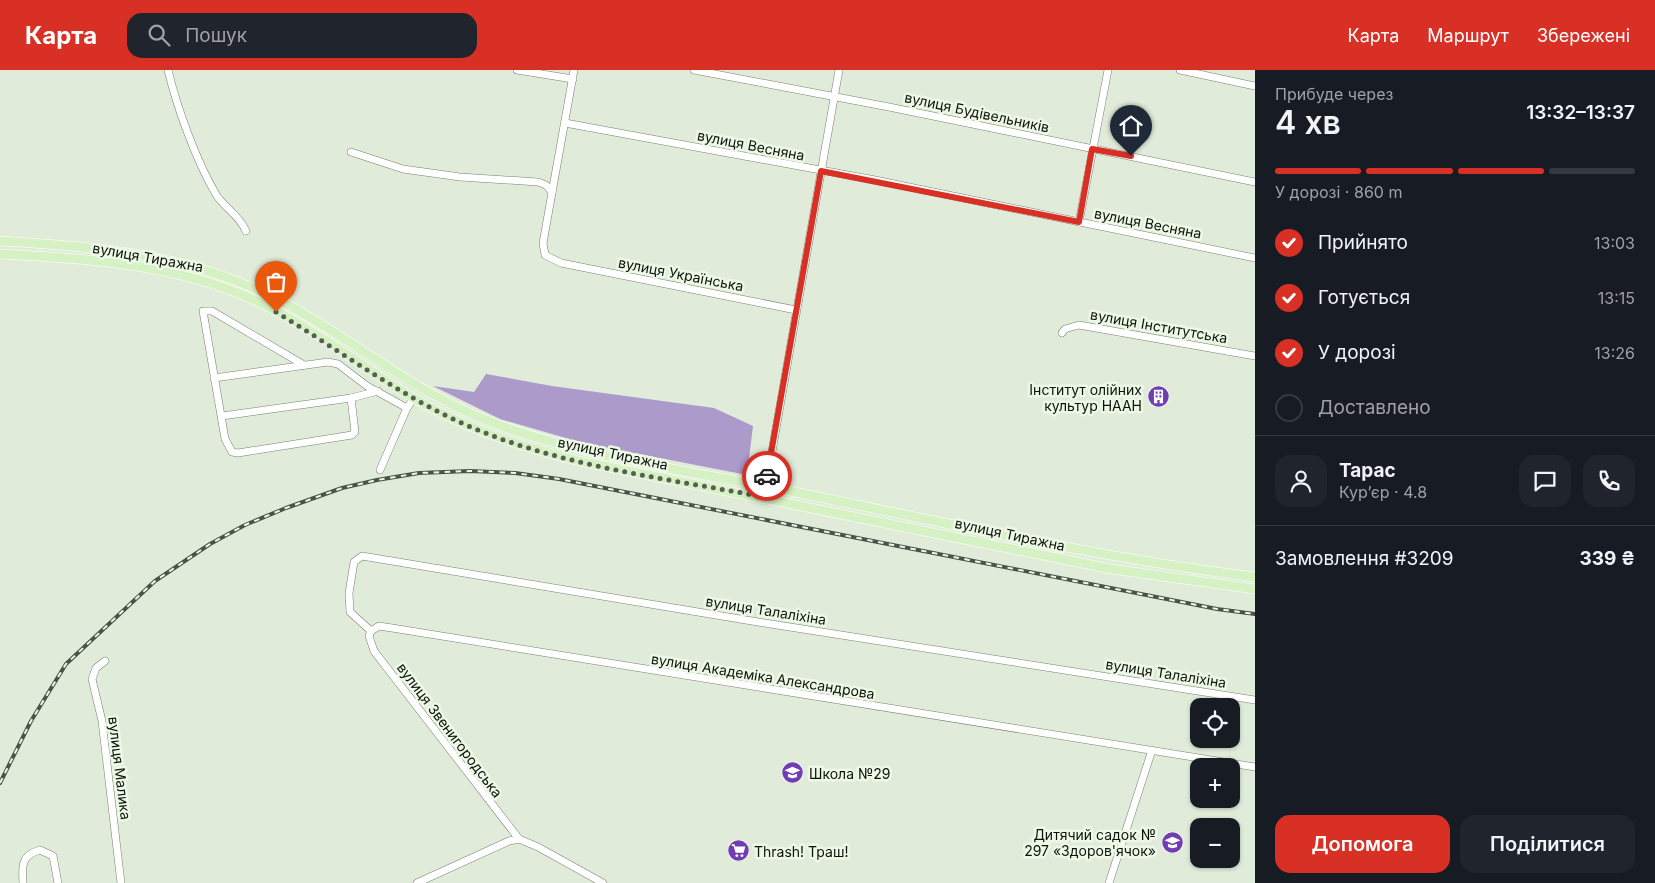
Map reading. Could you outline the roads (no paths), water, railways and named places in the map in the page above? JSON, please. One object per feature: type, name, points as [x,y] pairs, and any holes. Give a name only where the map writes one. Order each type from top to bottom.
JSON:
[{"type":"main road","name":"вулиця Тиражна","points":[[0,241],[98,248],[167,258],[202,268],[283,302],[422,388],[497,425],[564,445],[1049,544],[1176,567],[1255,577]]},
{"type":"main road","name":"вулиця Тиражна","points":[[0,254],[97,260],[196,277],[240,294],[276,312],[414,398],[464,424],[535,450],[579,462],[764,497],[1111,569],[1255,589]]},
{"type":"main road","points":[[414,398],[422,388]]},
{"type":"street","points":[[168,70],[188,133],[211,185],[219,198],[242,220],[246,231]]},
{"type":"street","points":[[517,70],[572,79]]},
{"type":"street","points":[[552,192],[574,70]]},
{"type":"street","name":"вулиця Будівельників","points":[[694,70],[1255,182]]},
{"type":"street","points":[[764,497],[839,70]]},
{"type":"street","points":[[1079,222],[1108,70]]},
{"type":"street","points":[[1180,70],[1255,86]]},
{"type":"street","name":"вулиця Весняна","points":[[565,123],[821,171],[1255,258]]},
{"type":"street","points":[[351,152],[408,170],[460,177],[538,182],[546,185],[552,192]]},
{"type":"street","name":"вулиця Українська","points":[[552,192],[542,243],[545,255],[560,263],[796,310]]},
{"type":"street","points":[[304,365],[206,309],[202,315],[227,445],[232,452],[241,453],[352,435],[355,432],[351,398]]},
{"type":"street","name":"вулиця Інститутська","points":[[1062,333],[1065,329],[1079,325],[1255,356]]},
{"type":"street","points":[[214,378],[328,362],[338,364],[367,386],[407,408]]},
{"type":"street","points":[[222,416],[351,398],[378,391]]},
{"type":"street","points":[[380,470],[407,408],[414,398]]},
{"type":"street","name":"вулиця Талаліхіна","points":[[371,631],[353,617],[349,606],[354,562],[362,556],[758,622],[1255,700]]},
{"type":"street","name":"вулиця Академіка Александрова","points":[[371,631],[379,626],[1255,767]]},
{"type":"street","name":"вулиця Звенигородська","points":[[371,631],[369,636],[374,651],[519,839],[538,847],[603,883]]},
{"type":"street","name":"вулиця Малика","points":[[104,661],[96,668],[92,679],[102,720],[121,883]]},
{"type":"street","points":[[1109,883],[1152,750]]},
{"type":"street","points":[[417,883],[509,841],[519,839]]},
{"type":"street","points":[[23,883],[24,860],[28,854],[40,850],[53,856],[58,883]]},
{"type":"railway","points":[[0,783],[31,721],[66,664],[155,581],[210,544],[245,525],[286,508],[342,488],[419,473],[470,471],[515,473],[559,479],[1217,609],[1255,614]]},
{"type":"place","name":"Інститут олійних культур НААН","points":[[1158,397]]},
{"type":"place","name":"Школа №29","points":[[793,773]]},
{"type":"place","name":"Дитячий садок № 297 «Здоров'ячок»","points":[[1172,842]]},
{"type":"place","name":"Thrash! Траш!","points":[[738,851]]}]
